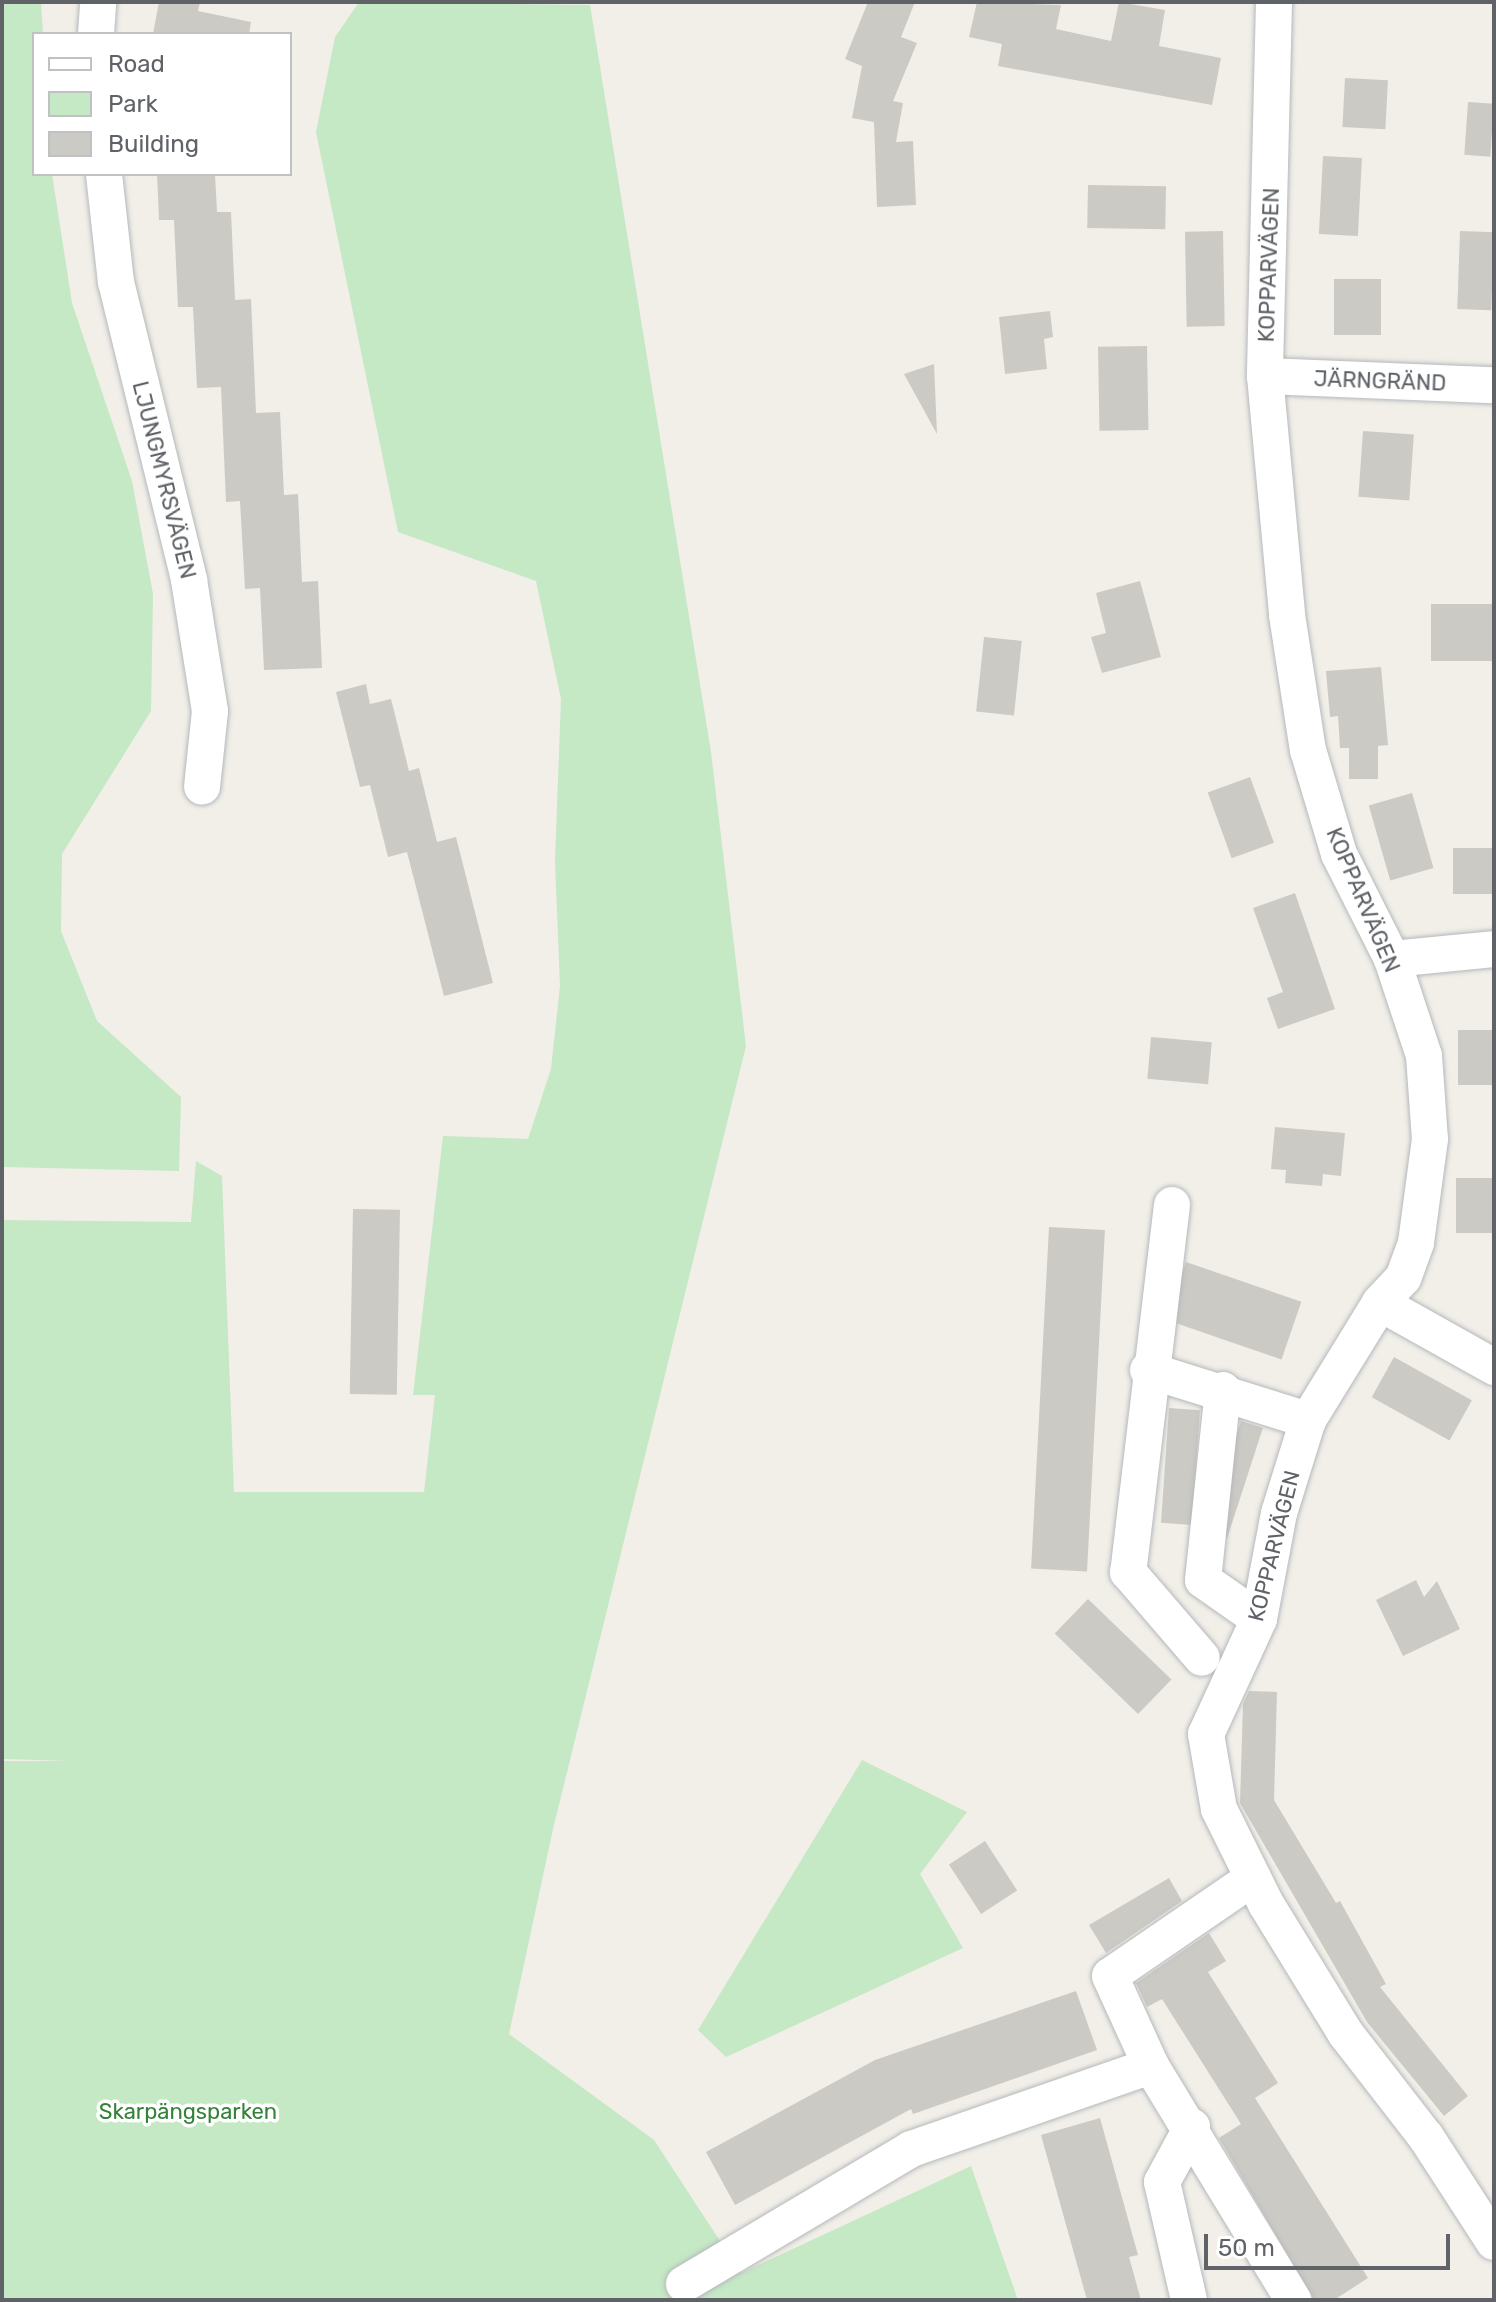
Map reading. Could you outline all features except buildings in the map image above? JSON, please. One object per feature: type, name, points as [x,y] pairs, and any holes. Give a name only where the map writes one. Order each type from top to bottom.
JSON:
[{"type":"street","points":[[96,32],[98,2]]},
{"type":"street","name":"KOPPARVÄGEN","points":[[1274,2],[1265,376],[1287,615],[1308,750],[1339,854],[1392,959],[1424,1056],[1430,1139],[1416,1243],[1403,1278],[1380,1303],[1308,1420],[1279,1513],[1259,1619],[1206,1734],[1219,1809],[1253,1878],[1346,2034],[1426,2137],[1494,2242]]},
{"type":"street","name":"LJUNGMYRSVÄGEN","points":[[104,176],[116,282],[189,580],[208,696],[202,787]]},
{"type":"street","name":"JÄRNGRÄND","points":[[1265,376],[1494,385]]},
{"type":"street","points":[[1392,959],[1494,949]]},
{"type":"street","points":[[1172,1205],[1148,1370],[1128,1572],[1189,1646],[1203,1580],[1223,1390]]},
{"type":"street","points":[[1380,1303],[1494,1367]]},
{"type":"street","points":[[1148,1370],[1223,1390],[1308,1420]]},
{"type":"street","points":[[1203,1580],[1259,1619]]},
{"type":"street","points":[[1253,1878],[1110,1976],[1151,2066],[1192,2127],[1293,2300]]},
{"type":"street","points":[[684,2284],[911,2149],[1151,2066]]},
{"type":"street","points":[[1189,2300],[1162,2182],[1192,2127]]},
{"type":"green space","points":[[2,2],[41,2],[43,32],[32,32],[32,176],[52,176],[72,303],[132,481],[153,594],[151,711],[62,854],[61,931],[97,1021],[181,1097],[179,1171],[2,1167]]},
{"type":"green space","name":"Skarpängsparken","points":[[359,2],[590,5],[711,752],[746,1046],[553,1829],[509,2034],[654,2140],[741,2273],[971,2166],[1018,2300],[2,2300],[2,1761],[71,1761],[2,1759],[2,1220],[191,1222],[196,1161],[222,1176],[234,1492],[424,1492],[435,1395],[413,1395],[443,1136],[528,1139],[551,1069],[560,986],[555,861],[561,699],[536,581],[398,532],[316,132],[335,37]]},
{"type":"green space","points":[[862,1760],[967,1812],[920,1874],[963,1948],[726,2057],[698,2030]]}]
